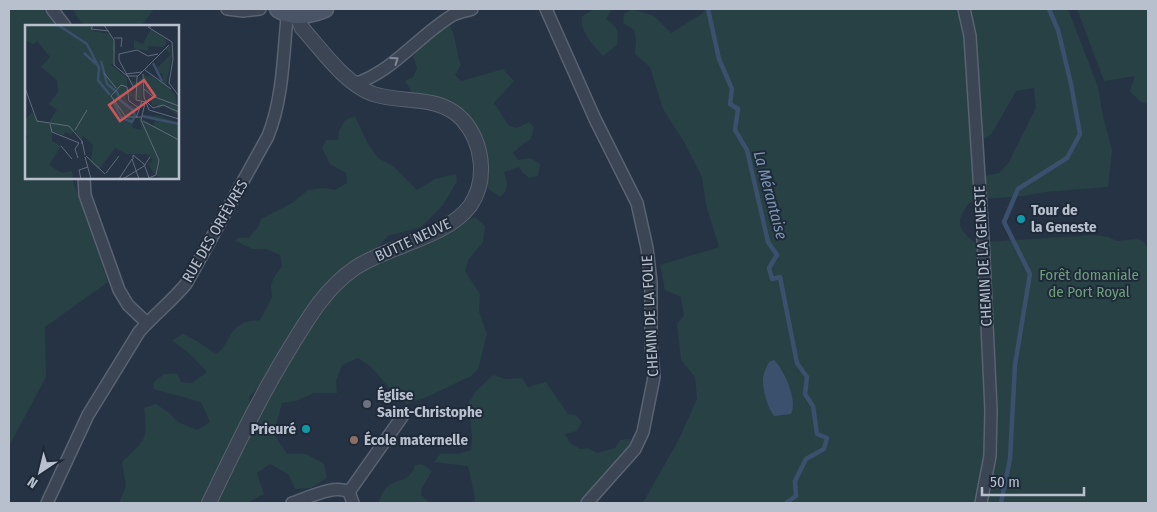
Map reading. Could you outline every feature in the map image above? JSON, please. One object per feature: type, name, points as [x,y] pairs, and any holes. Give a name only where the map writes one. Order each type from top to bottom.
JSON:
[{"type":"main road","points":[[291,16],[306,15],[325,9]]},
{"type":"street","points":[[52,9],[64,25]]},
{"type":"street","points":[[227,9],[243,11],[260,9]]},
{"type":"street","points":[[354,84],[365,81],[400,57],[437,25],[455,14],[472,9]]},
{"type":"street","name":"CHEMIN DE LA FOLIE","points":[[546,9],[595,119],[637,203],[647,248],[651,282],[651,344],[654,377],[643,432],[635,449],[587,503]]},
{"type":"street","name":"CHEMIN DE LA GENESTE","points":[[964,9],[970,36],[983,239],[991,410],[990,456],[982,503]]},
{"type":"street","name":"BUTTE NEUVE","points":[[209,503],[264,391],[312,312],[324,296],[339,280],[356,267],[449,224],[465,211],[476,195],[482,168],[476,140],[461,119],[450,109],[425,100],[390,98],[373,93],[354,84],[291,16]]},
{"type":"street","name":"RUE DES ORFÈVRES","points":[[47,503],[88,414],[139,332],[172,301],[196,270],[268,136],[274,121],[278,101],[291,16]]},
{"type":"street","points":[[84,179],[86,194],[119,290],[128,305],[147,323]]},
{"type":"street","points":[[292,503],[332,490],[342,490],[351,498],[404,414]]},
{"type":"green space","points":[[9,9],[43,9],[55,25],[25,25],[25,179],[72,179],[108,282],[45,327],[46,377],[9,446]]},
{"type":"green space","points":[[73,9],[154,9],[142,25],[84,25]]},
{"type":"green space","points":[[595,9],[612,9],[606,19],[615,27],[618,33],[617,45],[603,56],[588,38],[582,22],[582,16]]},
{"type":"green space","points":[[632,9],[654,16],[671,33],[703,13],[705,9],[961,9],[964,20],[976,202],[969,203],[964,210],[961,216],[960,227],[979,245],[987,445],[978,503],[640,503],[644,501],[679,439],[697,399],[695,377],[681,360],[677,323],[684,316],[681,297],[665,290],[660,265],[719,247],[706,205],[702,177],[684,142],[663,109],[650,67],[635,54],[636,39],[634,30],[623,23],[624,14]]},
{"type":"green space","points":[[969,9],[1068,9],[1098,87],[1112,150],[1108,187],[982,199],[982,176],[999,173],[1009,162],[1036,108],[1034,88],[1016,91],[991,135],[981,140],[978,103],[977,41]]},
{"type":"green space","points":[[1077,9],[1148,9],[1148,104],[1141,102],[1130,91],[1135,76],[1104,81]]},
{"type":"green space","points":[[449,24],[461,65],[455,75],[461,81],[503,69],[514,81],[494,103],[509,126],[517,128],[529,122],[534,127],[531,139],[513,153],[518,160],[531,158],[540,164],[538,176],[529,178],[519,167],[504,172],[507,182],[505,191],[500,197],[486,187],[488,163],[478,135],[464,116],[414,96],[405,81],[413,77],[417,68],[413,57],[422,41]]},
{"type":"green space","points":[[355,116],[367,142],[378,158],[393,166],[417,190],[435,179],[456,174],[457,181],[443,205],[421,227],[388,236],[286,342],[261,384],[250,396],[249,410],[203,503],[119,503],[126,486],[122,462],[136,449],[145,434],[144,408],[156,404],[178,422],[197,430],[210,422],[201,402],[153,389],[154,382],[164,374],[177,374],[181,382],[192,383],[207,372],[192,356],[172,340],[183,334],[216,354],[238,326],[245,322],[260,320],[272,297],[271,286],[273,279],[282,266],[280,255],[266,249],[253,249],[235,241],[238,238],[248,238],[258,227],[261,219],[292,203],[308,190],[324,188],[335,190],[347,183],[346,173],[330,164],[322,148],[326,140],[338,140],[339,131],[345,120]]},
{"type":"green space","points":[[475,217],[485,226],[483,242],[468,260],[465,271],[480,294],[479,312],[487,334],[478,369],[471,376],[407,404],[399,399],[371,367],[358,358],[342,365],[336,381],[337,393],[314,393],[296,401],[282,403],[274,434],[287,454],[306,454],[324,464],[327,478],[311,488],[295,489],[288,474],[270,464],[257,473],[264,494],[247,503],[217,503],[276,384],[305,336],[336,293],[360,272]]},
{"type":"green space","name":"Forêt domaniale de Port Royal","points":[[1095,235],[1117,241],[1137,239],[1143,241],[1148,248],[1148,503],[984,503],[992,461],[986,242]]},
{"type":"green space","points":[[493,375],[505,379],[522,378],[528,387],[546,382],[568,414],[576,415],[582,422],[577,431],[565,434],[570,443],[580,449],[588,448],[597,453],[615,448],[620,440],[630,439],[632,448],[583,503],[473,503],[475,498],[468,466],[434,462],[440,454],[458,454],[471,450],[469,402],[476,391]]},
{"type":"green space","points":[[422,464],[432,471],[422,488],[421,495],[428,503],[378,503],[388,486],[410,475],[415,465]]},
{"type":"water","points":[[774,360],[789,386],[793,401],[791,414],[774,416],[769,407],[763,387],[763,377],[769,362]]},
{"type":"waterway","name":"La Mérantaise","points":[[708,9],[719,59],[732,89],[730,104],[738,109],[735,130],[747,150],[768,242],[777,255],[769,268],[772,279],[780,277],[797,363],[807,377],[805,394],[813,406],[817,434],[827,438],[824,449],[806,459],[795,481],[796,496],[786,503]]},
{"type":"waterway","name":"La Mérantaise","points":[[1001,503],[1010,459],[1015,365],[1030,274],[1004,222],[1018,189],[1067,158],[1080,134],[1071,84],[1058,30],[1049,9]]},
{"type":"place","name":"Tour de la Geneste","points":[[1021,219]]},
{"type":"place","name":"Église Saint-Christophe","points":[[367,404]]},
{"type":"place","name":"Prieuré","points":[[306,429]]},
{"type":"place","name":"École maternelle","points":[[354,440]]}]
